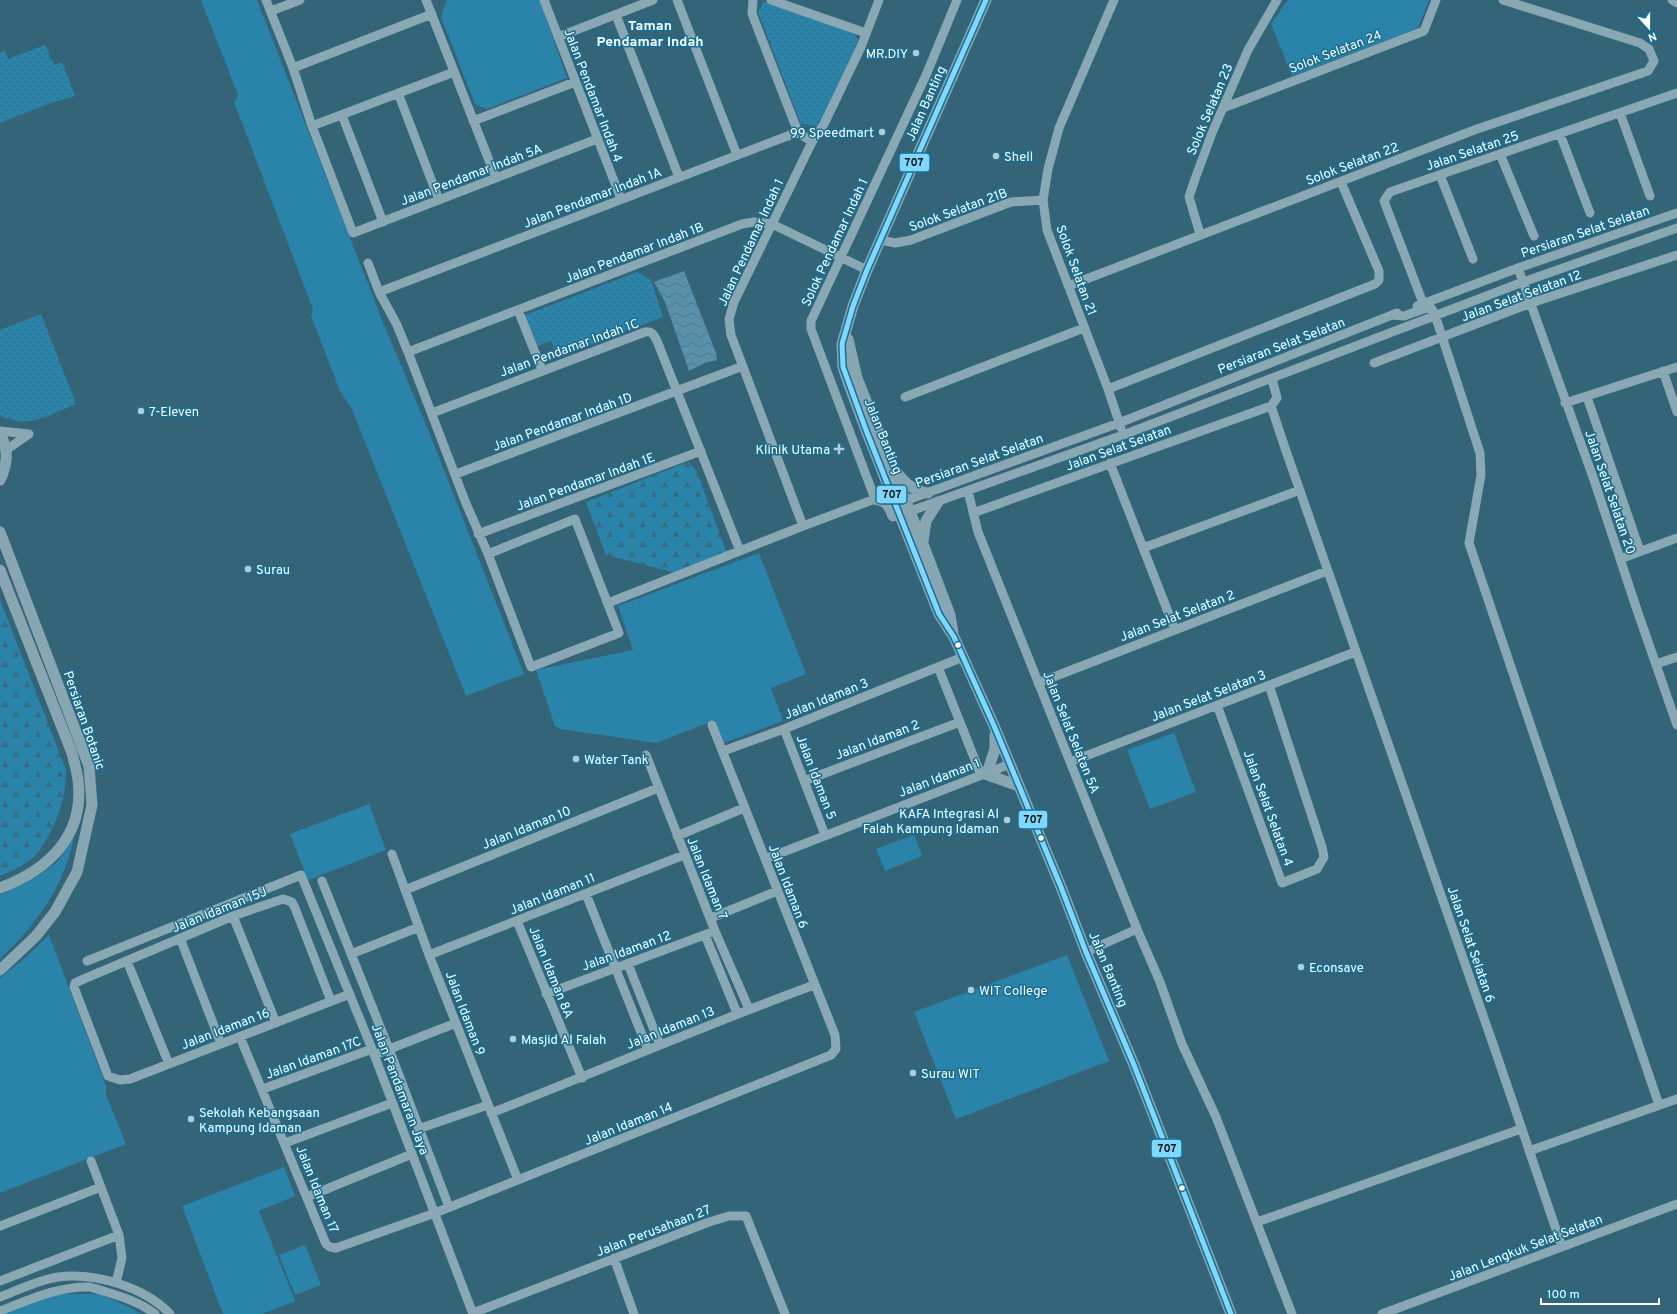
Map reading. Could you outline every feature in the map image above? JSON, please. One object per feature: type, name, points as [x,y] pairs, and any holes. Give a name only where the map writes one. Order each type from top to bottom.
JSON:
[{"type":"main road","name":"Jalan Banting","points":[[986,0],[867,270],[853,306],[842,344],[844,367],[848,382],[903,508],[918,547],[941,618],[954,637],[995,728],[1086,952],[1134,1065],[1231,1314]]},
{"type":"main road","name":"Jalan Banting","points":[[847,329],[854,369],[892,466],[903,508]]},
{"type":"main road","points":[[0,433],[6,450],[7,460],[0,480]]},
{"type":"main road","points":[[892,466],[902,480],[910,487],[918,492],[928,493]]},
{"type":"main road","points":[[875,499],[884,501],[889,505],[900,531],[918,547],[926,521],[938,502]]},
{"type":"main road","name":"Persiaran Botanic","points":[[0,532],[89,766],[92,805],[77,872],[65,896],[56,912],[36,936],[0,970]]},
{"type":"main road","name":"Persiaran Botanic","points":[[0,570],[72,753],[78,780],[79,796],[76,819],[69,836],[60,849],[35,872],[0,888]]},
{"type":"main road","points":[[995,728],[995,749],[984,774],[1019,786]]},
{"type":"street","points":[[266,0],[293,68],[312,126],[454,72]]},
{"type":"street","points":[[271,11],[300,0]]},
{"type":"street","points":[[426,0],[496,178]]},
{"type":"street","name":"Jalan Pendamar Indah 4","points":[[544,0],[621,200]]},
{"type":"street","points":[[558,37],[653,0]]},
{"type":"street","points":[[677,0],[737,155]]},
{"type":"street","points":[[753,0],[752,13],[754,19],[798,132],[812,142]]},
{"type":"street","points":[[771,0],[866,33]]},
{"type":"street","name":"Jalan Pendamar Indah 1","points":[[803,526],[731,335],[729,319],[734,302],[812,142],[824,124],[861,47],[879,0]]},
{"type":"street","name":"Solok Pendamar Indah 1","points":[[875,499],[811,329],[811,321],[840,256],[927,73],[957,0]]},
{"type":"street","name":"Solok Selatan 21","points":[[1114,0],[1059,128],[1048,169],[1043,200],[1047,230],[1108,389],[1123,435]]},
{"type":"street","name":"Solok Selatan 23","points":[[1200,234],[1189,196],[1223,108],[1248,50],[1277,0]]},
{"type":"street","name":"Solok Selatan 24","points":[[1223,108],[1424,32],[1436,0]]},
{"type":"street","name":"Solok Selatan 22","points":[[1068,286],[1200,234],[1341,182],[1477,129],[1648,71],[1654,62],[1649,48],[1640,43],[1503,0]]},
{"type":"street","points":[[1672,0],[1677,3]]},
{"type":"street","points":[[293,68],[432,14]]},
{"type":"street","points":[[616,15],[679,177]]},
{"type":"street","points":[[473,121],[575,82]]},
{"type":"street","name":"Jalan Selatan 25","points":[[1423,303],[1384,201],[1390,192],[1677,93]]},
{"type":"street","points":[[398,94],[439,200]]},
{"type":"street","points":[[1620,113],[1650,196]]},
{"type":"street","points":[[342,115],[383,222]]},
{"type":"street","name":"Jalan Pendamar Indah 5A","points":[[312,126],[353,233],[598,139]]},
{"type":"street","name":"Jalan Pendamar Indah 1A","points":[[380,292],[798,132]]},
{"type":"street","points":[[1560,134],[1590,213]]},
{"type":"street","points":[[1500,154],[1534,236]]},
{"type":"street","points":[[1440,175],[1473,259]]},
{"type":"street","points":[[1108,389],[1375,284],[1379,280],[1379,271],[1341,182]]},
{"type":"street","name":"Solok Selatan 21B","points":[[881,240],[895,243],[911,240],[1011,202],[1043,200]]},
{"type":"street","name":"Persiaran Selat Selatan","points":[[903,508],[928,493],[1119,423],[1423,303],[1518,268],[1677,213]]},
{"type":"street","name":"Jalan Pendamar Indah 1B","points":[[408,352],[742,224],[754,222],[772,224],[867,270]]},
{"type":"street","name":"Persiaran Selat Selatan","points":[[903,508],[938,502],[1272,379],[1523,282],[1677,228]]},
{"type":"street","name":"Jalan Selat Selatan 12","points":[[1374,363],[1531,304],[1677,255]]},
{"type":"street","points":[[368,263],[408,352],[531,667],[619,633],[575,519],[488,554]]},
{"type":"street","name":"Jalan Selat Selatan 20","points":[[1518,268],[1677,725]]},
{"type":"street","points":[[1393,315],[1404,316],[1426,308],[1432,309],[1435,315],[1480,453],[1481,475],[1469,542],[1660,1105]]},
{"type":"street","points":[[518,310],[542,370]]},
{"type":"street","points":[[905,398],[1084,328]]},
{"type":"street","name":"Jalan Pendamar Indah 1C","points":[[432,413],[542,370],[645,332],[650,332],[654,334],[657,341],[740,551]]},
{"type":"street","name":"Jalan Pendamar Indah 1D","points":[[456,474],[743,366]]},
{"type":"street","points":[[1566,403],[1677,367]]},
{"type":"street","points":[[1663,371],[1677,412]]},
{"type":"street","points":[[1271,406],[1278,398],[1272,379]]},
{"type":"street","points":[[1587,397],[1640,551]]},
{"type":"street","name":"Jalan Selat Selatan","points":[[973,513],[1271,406]]},
{"type":"street","name":"Jalan Selat Selatan 6","points":[[1271,406],[1326,570],[1441,894],[1562,1246]]},
{"type":"street","points":[[0,433],[29,434],[6,450]]},
{"type":"street","name":"Jalan Pendamar Indah 1E","points":[[478,534],[701,451]]},
{"type":"street","points":[[1110,463],[1175,630]]},
{"type":"street","points":[[1143,548],[1300,490]]},
{"type":"street","name":"Jalan Selat Selatan 5A","points":[[968,491],[978,532],[1160,982],[1182,1044],[1216,1117],[1292,1314]]},
{"type":"street","points":[[608,603],[875,499]]},
{"type":"street","points":[[1620,559],[1677,538]]},
{"type":"street","name":"Jalan Selat Selatan 2","points":[[1038,683],[1326,570]]},
{"type":"street","name":"Jalan Selat Selatan 3","points":[[1070,762],[1355,652]]},
{"type":"street","name":"Jalan Idaman 3","points":[[722,751],[784,729],[963,657]]},
{"type":"street","points":[[1656,664],[1677,657]]},
{"type":"street","points":[[938,667],[960,722],[984,774]]},
{"type":"street","name":"Jalan Selat Selatan 4","points":[[1217,705],[1282,883],[1317,869],[1324,856],[1269,685]]},
{"type":"street","name":"Jalan Idaman 2","points":[[804,781],[960,722]]},
{"type":"street","name":"Jalan Idaman 6","points":[[712,725],[837,1043],[836,1049],[831,1055]]},
{"type":"street","name":"Jalan Idaman 5","points":[[784,729],[825,835]]},
{"type":"street","name":"Jalan Idaman 7","points":[[646,755],[684,854],[749,1009]]},
{"type":"street","name":"Jalan Idaman 1","points":[[765,859],[1010,764]]},
{"type":"street","name":"Jalan Idaman 10","points":[[404,890],[658,788]]},
{"type":"street","points":[[677,836],[744,808]]},
{"type":"street","name":"Jalan Idaman 9","points":[[392,854],[429,955],[518,1180]]},
{"type":"street","name":"Jalan Idaman 11","points":[[429,955],[684,854]]},
{"type":"street","name":"Jalan Pandamaran Jaya","points":[[86,961],[301,875],[373,1052],[473,1314]]},
{"type":"street","name":"Jalan Pandamaran Jaya","points":[[322,881],[389,1049],[418,1129],[449,1207]]},
{"type":"street","points":[[710,918],[777,891]]},
{"type":"street","points":[[586,894],[648,1050]]},
{"type":"street","name":"Jalan Idaman 15J","points":[[108,1076],[74,991],[75,983],[233,916],[278,899],[283,898],[292,902],[332,1001]]},
{"type":"street","points":[[233,916],[276,1023]]},
{"type":"street","name":"Jalan Idaman 8A","points":[[517,921],[582,1078]]},
{"type":"street","points":[[351,954],[419,927]]},
{"type":"street","points":[[1086,952],[1138,929]]},
{"type":"street","name":"Jalan Idaman 12","points":[[546,994],[715,930]]},
{"type":"street","name":"Jalan Idaman 7","points":[[705,935],[737,1013]]},
{"type":"street","points":[[180,938],[221,1044]]},
{"type":"street","points":[[127,961],[169,1064]]},
{"type":"street","points":[[628,964],[660,1045]]},
{"type":"street","name":"Jalan Idaman 13","points":[[418,1129],[489,1109],[582,1078],[737,1013],[814,985]]},
{"type":"street","name":"Jalan Idaman 16","points":[[108,1076],[125,1080],[350,994]]},
{"type":"street","name":"Jalan Idaman 17C","points":[[263,1089],[373,1052],[389,1049],[456,1023]]},
{"type":"street","name":"Jalan Idaman 17","points":[[240,1036],[326,1244],[330,1247],[336,1248],[435,1214]]},
{"type":"street","name":"Jalan Idaman 14","points":[[435,1214],[449,1207],[831,1055]]},
{"type":"street","points":[[1529,1150],[1677,1099]]},
{"type":"street","points":[[285,1143],[392,1102]]},
{"type":"street","points":[[1257,1222],[1522,1129]]},
{"type":"street","points":[[307,1197],[412,1154]]},
{"type":"street","points":[[91,1161],[119,1235],[122,1258],[116,1283]]},
{"type":"street","points":[[0,1226],[100,1187]]},
{"type":"street","name":"Jalan Lengkuk Selat Selatan","points":[[1382,1314],[1677,1204]]},
{"type":"street","name":"Jalan Perusahaan 27","points":[[473,1314],[614,1258],[709,1222],[729,1216],[746,1216],[785,1314]]},
{"type":"street","points":[[1547,1252],[1552,1244],[1556,1231],[1572,1242]]},
{"type":"street","points":[[0,1281],[119,1235]]},
{"type":"street","points":[[614,1258],[634,1314]]},
{"type":"street","points":[[0,1296],[60,1277],[94,1278],[116,1283],[148,1297],[170,1314]]},
{"type":"street","points":[[0,1311],[59,1290],[116,1283]]},
{"type":"street","points":[[116,1283],[130,1300]]},
{"type":"street","points":[[90,1287],[130,1300],[146,1307],[155,1314]]},
{"type":"green space","points":[[201,0],[257,0],[384,325],[429,432],[524,674],[466,696],[352,409],[340,391],[311,316],[313,309],[234,102],[238,95]]},
{"type":"green space","points":[[540,0],[567,78],[487,109],[475,104],[441,17],[446,1]]},
{"type":"green space","points":[[1288,0],[1429,0],[1418,28],[1292,76],[1271,24]]},
{"type":"green space","points":[[764,2],[854,33],[860,43],[820,126],[801,124],[758,12]]},
{"type":"green space","points":[[45,45],[54,65],[62,62],[75,96],[48,104],[0,123],[0,53],[5,51],[8,59]]},
{"type":"green space","points":[[637,272],[651,280],[663,317],[558,357],[551,341],[535,347],[523,316]]},
{"type":"green space","points":[[41,314],[76,404],[38,419],[20,421],[10,419],[0,415],[0,330]]},
{"type":"green space","points":[[688,462],[696,470],[727,553],[676,573],[606,555],[586,502]]},
{"type":"green space","points":[[759,553],[806,674],[771,688],[783,721],[724,743],[715,720],[656,743],[561,729],[555,726],[536,670],[633,650],[618,606]]},
{"type":"green space","points":[[0,600],[66,770],[66,780],[58,817],[39,852],[23,865],[0,876]]},
{"type":"green space","points":[[1174,733],[1196,792],[1150,809],[1127,750]]},
{"type":"green space","points":[[369,804],[386,850],[308,880],[290,834]]},
{"type":"green space","points":[[914,835],[922,856],[885,871],[876,849]]},
{"type":"green space","points":[[74,837],[63,873],[47,904],[26,932],[0,959],[0,895],[35,878],[58,861]]},
{"type":"green space","points":[[49,935],[106,1086],[106,1095],[126,1144],[0,1193],[0,978],[25,958]]},
{"type":"green space","points":[[1067,955],[1109,1061],[956,1119],[914,1012]]},
{"type":"green space","points":[[284,1167],[295,1196],[259,1211],[295,1301],[262,1314],[223,1314],[182,1206]]},
{"type":"green space","points":[[305,1245],[321,1285],[295,1295],[279,1255]]},
{"type":"green space","points":[[54,1294],[100,1294],[141,1314],[3,1314]]},
{"type":"water","points":[[684,271],[716,353],[717,360],[705,363],[689,371],[665,302],[654,282]]},
{"type":"transit line","name":"707","points":[[986,0],[867,270],[853,306],[842,344],[843,367],[866,430],[939,614],[954,637],[995,728],[1061,887],[1086,952],[1134,1065],[1231,1314]]},
{"type":"place","name":"MR.DIY","points":[[916,53]]},
{"type":"place","name":"99 Speedmart","points":[[882,132]]},
{"type":"place","name":"Shell","points":[[996,156]]},
{"type":"place","name":"7-Eleven","points":[[141,411]]},
{"type":"place","name":"Klinik Utama","points":[[839,449]]},
{"type":"place","name":"Surau","points":[[248,569]]},
{"type":"place","name":"Water Tank","points":[[576,759]]},
{"type":"place","name":"KAFA Integrasi Al Falah Kampung Idaman","points":[[1007,820]]},
{"type":"place","name":"Econsave","points":[[1301,967]]},
{"type":"place","name":"WIT College","points":[[971,990]]},
{"type":"place","name":"Masjid Al Falah","points":[[513,1039]]},
{"type":"place","name":"Surau WIT","points":[[913,1073]]},
{"type":"place","name":"Sekolah Kebangsaan Kampung Idaman","points":[[191,1119]]},
{"type":"district","name":"Taman Pendamar Indah","points":[[650,34]]}]
